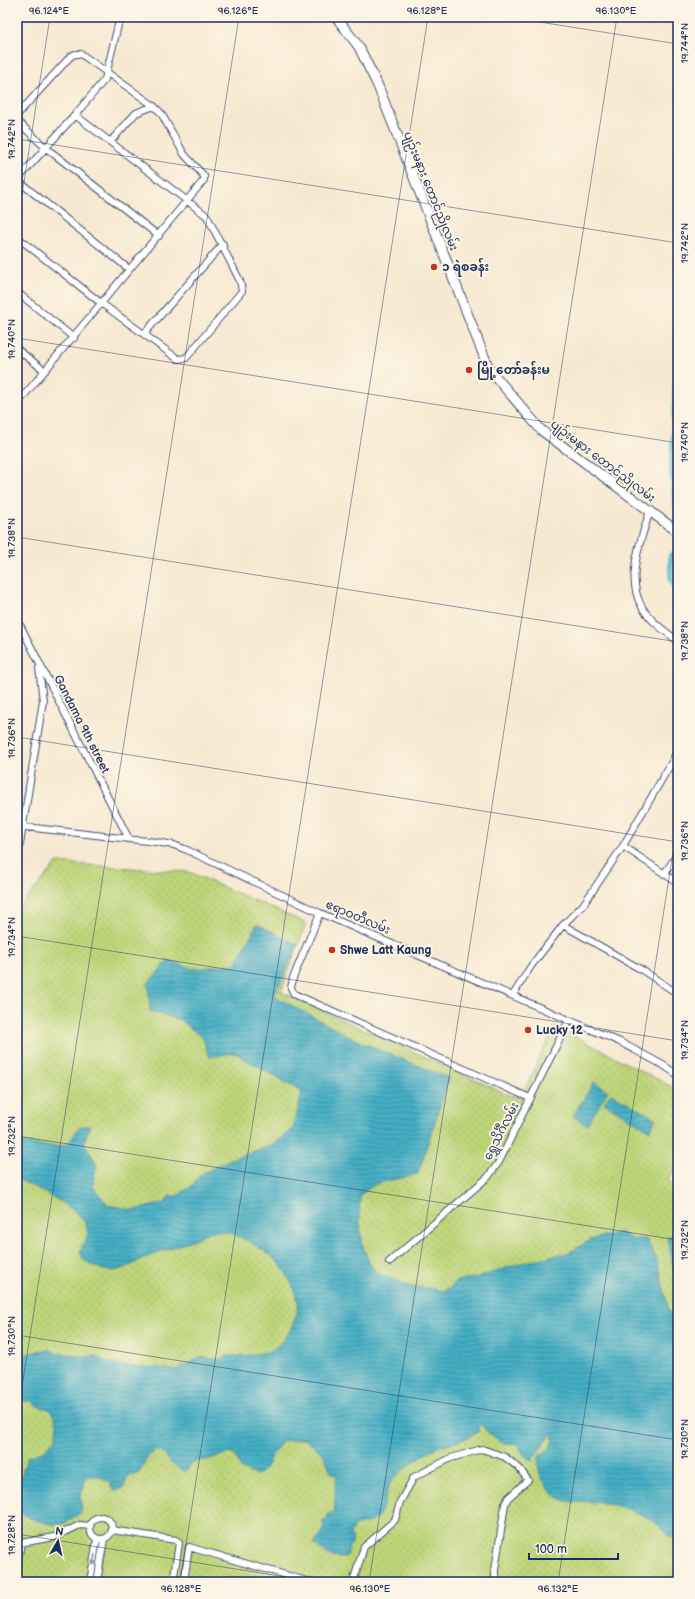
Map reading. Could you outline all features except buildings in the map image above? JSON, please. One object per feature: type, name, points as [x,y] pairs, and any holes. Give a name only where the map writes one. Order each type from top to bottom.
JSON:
[{"type":"main road","name":"ပျဉ်းမနား တောင်ညိုလမ်း","points":[[336,17],[359,47],[378,86],[490,369],[541,430],[678,532]]},
{"type":"street","points":[[120,17],[107,72],[96,92],[17,180],[129,270]]},
{"type":"street","points":[[17,115],[75,54],[81,54],[154,106],[161,113],[184,154],[204,176],[203,183],[101,303],[74,338],[17,403]]},
{"type":"street","points":[[110,142],[136,113],[154,106]]},
{"type":"street","points":[[17,237],[101,303],[178,359],[186,358],[242,291],[240,280],[208,216],[76,115]]},
{"type":"street","points":[[17,121],[46,148],[159,236]]},
{"type":"street","points":[[144,334],[223,244]]},
{"type":"street","points":[[17,292],[74,338]]},
{"type":"street","points":[[17,349],[45,371]]},
{"type":"street","points":[[650,511],[637,558],[634,582],[642,607],[658,626],[678,641]]},
{"type":"street","name":"Gandama 9th street","points":[[17,619],[129,839]]},
{"type":"street","points":[[17,862],[20,826],[42,700],[38,661]]},
{"type":"street","points":[[513,995],[531,966],[563,925],[583,905],[623,846],[676,762],[678,748]]},
{"type":"street","name":"ဧရာဝတီလမ်း","points":[[20,826],[174,845],[320,913],[620,1042],[678,1074]]},
{"type":"street","points":[[623,846],[678,884]]},
{"type":"street","points":[[664,874],[678,854]]},
{"type":"street","points":[[320,913],[293,978],[291,988],[294,994],[530,1098]]},
{"type":"street","points":[[563,925],[642,970],[678,994]]},
{"type":"street","name":"ရွှေသိင်္ဂီလမ်း","points":[[389,1262],[488,1177],[499,1162],[568,1020]]},
{"type":"street","points":[[678,1172],[676,1177],[678,1179]]},
{"type":"street","points":[[353,1582],[364,1547],[395,1520],[400,1502],[414,1477],[451,1458],[482,1449],[505,1457],[519,1468],[528,1480],[508,1498],[505,1504],[494,1570],[495,1582]]},
{"type":"street","points":[[103,1517],[111,1523],[112,1530],[110,1535],[100,1539],[92,1534],[90,1526],[94,1520],[103,1517]]},
{"type":"street","points":[[17,1566],[21,1543],[54,1537],[80,1525],[90,1526]]},
{"type":"street","points":[[112,1530],[176,1540],[178,1543],[173,1582]]},
{"type":"street","points":[[90,1582],[100,1539]]},
{"type":"street","points":[[97,1582],[100,1539]]},
{"type":"street","points":[[184,1582],[189,1547],[310,1582]]},
{"type":"green space","points":[[57,863],[189,872],[306,923],[281,992],[520,1100],[555,1026],[678,1090],[678,1162],[668,1181],[678,1188],[678,1582],[17,1582],[17,910]]},
{"type":"water","points":[[257,924],[298,945],[274,996],[360,1042],[449,1078],[418,1174],[376,1184],[360,1195],[362,1241],[368,1259],[372,1267],[377,1272],[400,1281],[410,1287],[442,1291],[450,1288],[456,1281],[480,1277],[521,1263],[570,1252],[590,1240],[620,1232],[632,1239],[646,1239],[656,1257],[678,1347],[678,1535],[676,1537],[670,1537],[651,1520],[636,1512],[600,1502],[567,1501],[552,1493],[543,1481],[540,1474],[538,1461],[540,1455],[547,1451],[551,1446],[553,1432],[531,1461],[523,1454],[517,1443],[505,1444],[486,1431],[480,1423],[478,1428],[479,1432],[436,1448],[402,1470],[393,1479],[387,1490],[380,1514],[371,1522],[355,1525],[350,1532],[353,1541],[348,1549],[347,1556],[342,1558],[329,1555],[314,1544],[324,1530],[323,1521],[327,1520],[328,1514],[334,1512],[337,1476],[331,1472],[324,1455],[305,1439],[283,1441],[271,1456],[265,1470],[256,1475],[241,1469],[236,1456],[229,1453],[206,1460],[192,1462],[185,1472],[173,1465],[160,1450],[156,1451],[147,1458],[139,1473],[128,1477],[123,1488],[114,1492],[110,1482],[98,1476],[88,1476],[84,1480],[84,1486],[80,1496],[82,1511],[68,1522],[64,1523],[54,1524],[38,1521],[26,1516],[17,1509],[17,1491],[27,1457],[42,1452],[56,1439],[57,1423],[51,1410],[34,1405],[32,1401],[22,1401],[17,1410],[17,1355],[49,1349],[57,1354],[85,1357],[95,1356],[119,1365],[176,1370],[200,1358],[220,1359],[227,1356],[251,1355],[270,1351],[283,1341],[293,1325],[297,1313],[298,1303],[288,1276],[276,1260],[248,1241],[231,1233],[212,1231],[145,1258],[120,1270],[103,1270],[83,1259],[80,1251],[87,1237],[87,1227],[81,1218],[61,1202],[17,1178],[17,1142],[60,1146],[68,1142],[81,1127],[90,1126],[84,1142],[97,1165],[92,1185],[108,1205],[134,1210],[165,1203],[169,1196],[177,1196],[192,1186],[200,1175],[228,1160],[270,1146],[293,1129],[302,1092],[235,1053],[209,1057],[203,1038],[180,1020],[150,1011],[148,983],[169,960],[193,969],[236,964]]},
{"type":"water","points":[[594,1082],[608,1091],[587,1125],[573,1116]]},
{"type":"water","points":[[611,1093],[656,1119],[649,1130],[604,1103]]},
{"type":"water","points":[[678,1233],[678,1287],[667,1237]]},
{"type":"waterway","points":[[676,505],[672,472],[678,332]]},
{"type":"waterway","points":[[671,555],[671,579],[678,591]]},
{"type":"place","name":"၁ ရဲစခန်း","points":[[434,267]]},
{"type":"place","name":"မြို့တော်ခန်းမ","points":[[469,370]]},
{"type":"place","name":"Shwe Latt Kaung","points":[[332,950]]},
{"type":"place","name":"Lucky 12","points":[[528,1030]]}]
